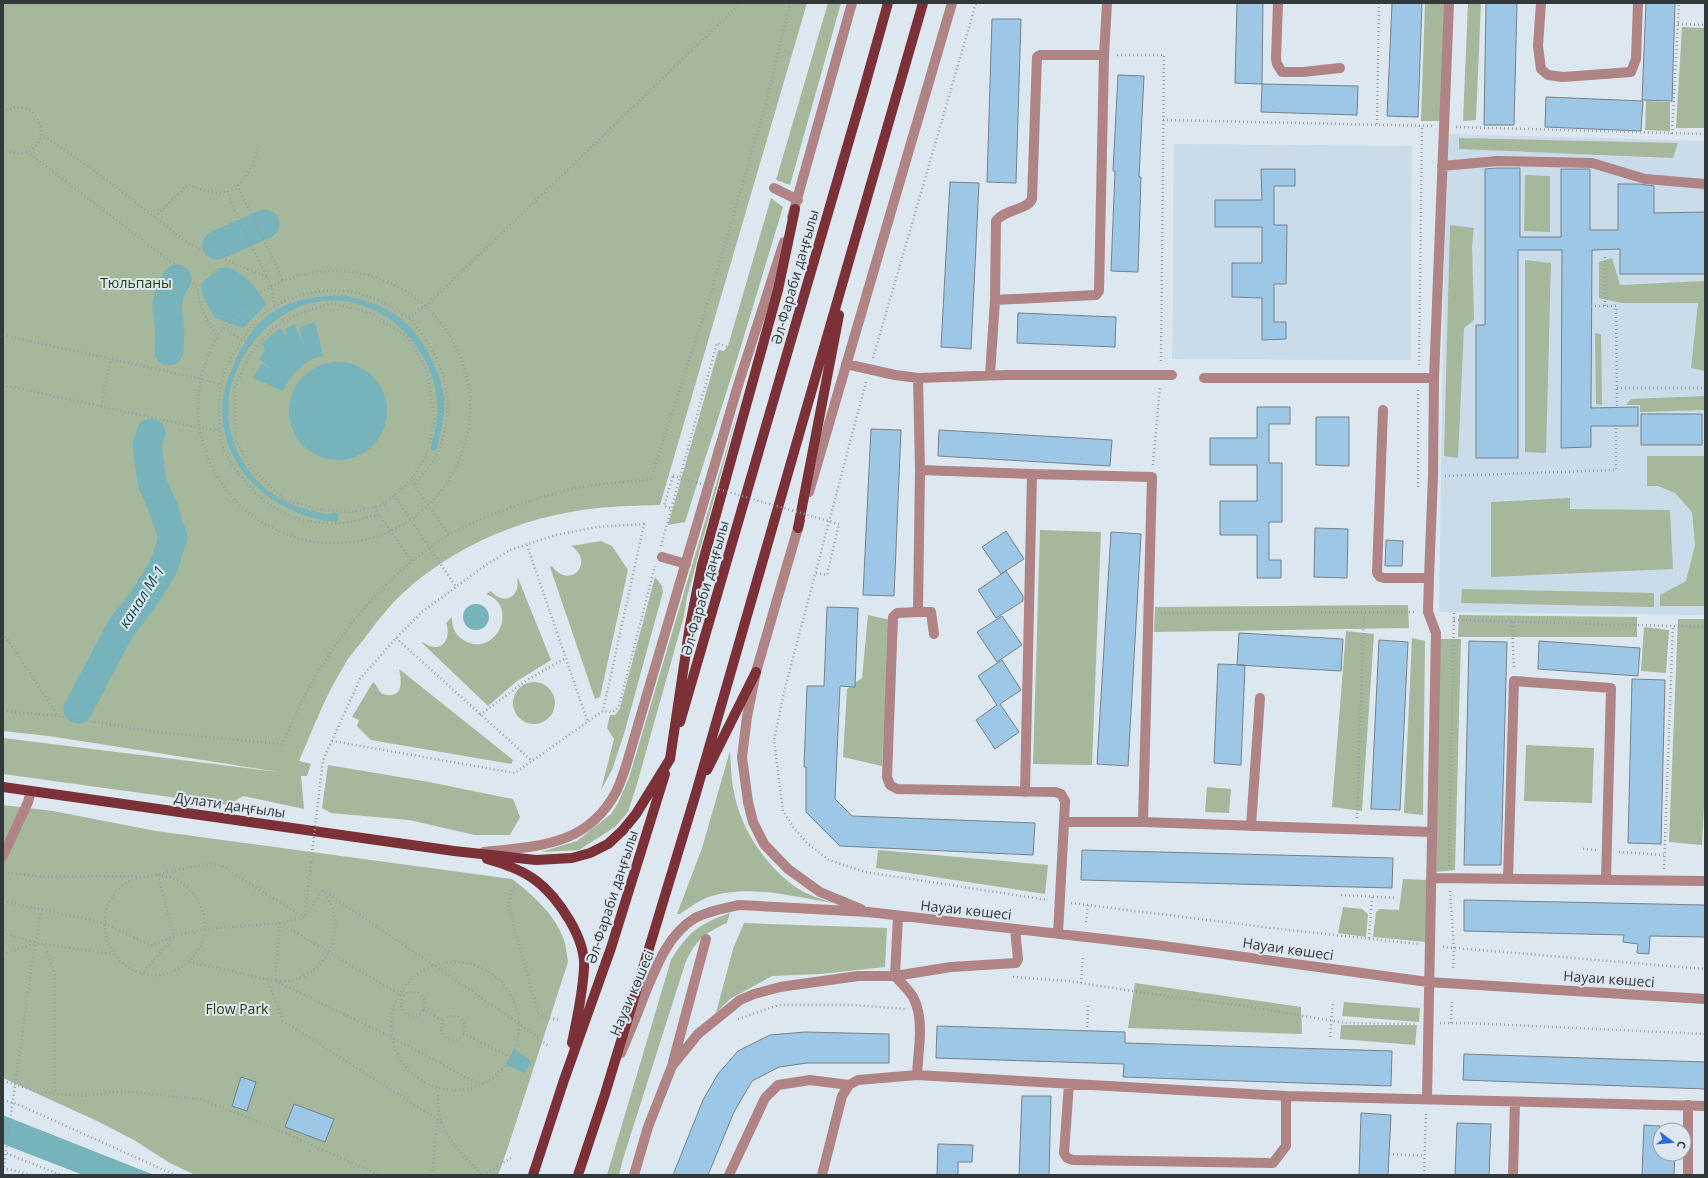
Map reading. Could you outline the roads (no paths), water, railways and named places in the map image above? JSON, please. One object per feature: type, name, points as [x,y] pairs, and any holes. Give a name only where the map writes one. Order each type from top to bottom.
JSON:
[{"type":"main road","name":"Әл-Фараби даңғылы","points":[[533,1175],[564,1080],[611,948],[670,759],[888,3]]},
{"type":"main road","points":[[578,1175],[605,1094],[696,793],[923,3]]},
{"type":"main road","points":[[454,851],[536,860],[572,858],[590,853],[608,844],[623,830],[636,814],[670,759],[690,625],[702,565],[778,290],[797,204]]},
{"type":"main road","points":[[798,528],[852,249]]},
{"type":"main road","points":[[696,793],[756,672]]},
{"type":"main road","name":"Дулати даңғылы","points":[[3,787],[454,851]]},
{"type":"main road","points":[[454,851],[507,864],[524,872],[544,886],[560,904],[574,927],[582,947],[584,966],[581,999],[564,1080]]},
{"type":"street","name":"Әл-Фараби даңғылы","points":[[478,853],[531,847],[555,842],[575,835],[592,823],[605,810],[617,791],[626,766],[739,382],[797,204],[852,3]]},
{"type":"street","points":[[756,672],[952,3]]},
{"type":"street","points":[[995,300],[1096,295],[1099,291],[1104,55],[1107,3]]},
{"type":"street","points":[[1278,3],[1276,59],[1282,72],[1303,72],[1340,68]]},
{"type":"street","points":[[1427,1099],[1428,982],[1436,633],[1428,612],[1433,476],[1434,378],[1449,3]]},
{"type":"street","points":[[1541,3],[1538,46],[1541,69],[1548,75],[1563,76],[1631,72],[1636,58],[1638,3]]},
{"type":"street","points":[[990,376],[995,300],[996,221],[1000,215],[1027,205],[1032,199],[1037,57],[1040,55],[1104,55]]},
{"type":"street","points":[[1442,166],[1497,161],[1592,163],[1645,179],[1705,184]]},
{"type":"street","points":[[774,188],[797,204]]},
{"type":"street","points":[[846,364],[895,376],[918,378],[1172,375]]},
{"type":"street","points":[[918,378],[920,470],[918,612]]},
{"type":"street","points":[[1204,378],[1434,378]]},
{"type":"street","points":[[1383,410],[1377,573],[1380,577],[1384,578],[1429,578]]},
{"type":"street","points":[[920,470],[1152,477],[1143,822]]},
{"type":"street","points":[[1025,792],[1032,474]]},
{"type":"street","points":[[659,559],[686,564]]},
{"type":"street","points":[[934,634],[931,612],[897,613],[893,617],[887,777],[890,785],[897,789],[1055,792],[1061,794],[1065,801],[1058,934]]},
{"type":"street","name":"Науаи көшесі","points":[[756,672],[747,717],[742,757],[748,802],[753,822],[764,844],[788,868],[820,892],[868,912]]},
{"type":"street","points":[[1508,879],[1514,681],[1611,688],[1606,880]]},
{"type":"street","points":[[1251,826],[1260,698]]},
{"type":"street","points":[[4,853],[28,802],[31,791]]},
{"type":"street","points":[[1064,822],[1143,822],[1432,832]]},
{"type":"street","points":[[1431,878],[1705,881]]},
{"type":"street","name":"Науаи көшесі","points":[[605,1094],[659,960],[670,942],[680,930],[696,918],[719,909],[739,905],[868,912],[1156,945],[1428,982],[1705,1000]]},
{"type":"street","points":[[898,916],[895,976],[913,997],[918,1010],[920,1027],[917,1075]]},
{"type":"street","points":[[672,1066],[698,1034],[735,1004],[754,994],[780,987],[858,976],[895,976],[951,967],[1016,963],[1018,959],[1015,929]]},
{"type":"street","points":[[634,1175],[648,1127],[672,1066],[706,939]]},
{"type":"street","points":[[729,1175],[765,1098],[778,1085],[810,1080],[849,1084],[858,1080],[917,1075],[1286,1096],[1705,1106]]},
{"type":"street","points":[[822,1175],[842,1096],[849,1084]]},
{"type":"street","points":[[1069,1084],[1064,1153],[1067,1158],[1073,1160],[1273,1163],[1286,1146],[1286,1096]]},
{"type":"street","points":[[1513,1175],[1515,1102]]},
{"type":"street","points":[[1688,1106],[1688,1175]]},
{"type":"water","points":[[219,268],[230,268],[237,271],[257,289],[266,305],[243,328],[215,318],[203,297],[201,284]]},
{"type":"water","points":[[343,295],[373,303],[385,309],[407,324],[424,346],[432,360],[442,385],[444,396],[443,419],[437,449],[434,451],[431,450],[437,416],[436,395],[431,374],[421,354],[408,336],[384,315],[351,302],[329,301],[307,304],[287,313],[269,325],[254,341],[241,360],[232,382],[228,417],[232,435],[238,451],[246,467],[257,481],[271,493],[286,502],[306,510],[327,514],[334,512],[339,515],[338,521],[333,521],[316,519],[294,511],[275,501],[259,489],[245,475],[235,459],[227,441],[223,422],[223,402],[227,381],[235,361],[249,335],[264,318],[278,309],[305,299]]},
{"type":"water","points":[[315,321],[323,356],[304,364],[290,379],[283,391],[253,378],[262,363],[272,369],[259,359],[265,350],[262,344],[280,328],[287,338],[285,329],[294,324],[303,343],[299,329]]},
{"type":"water","points":[[338,362],[357,365],[373,376],[384,392],[387,411],[384,430],[373,446],[357,457],[338,460],[319,457],[303,446],[292,430],[289,411],[292,392],[303,376],[319,365]]},
{"type":"water","points":[[476,604],[485,608],[489,617],[485,626],[476,630],[467,626],[463,617],[467,608]]},
{"type":"water","points":[[514,1049],[531,1061],[525,1073],[506,1065]]},
{"type":"water","points":[[3,1115],[154,1175],[83,1175],[3,1144]]},
{"type":"waterway","name":"канал М-1","points":[[217,245],[265,224]]},
{"type":"waterway","name":"канал М-1","points":[[169,351],[170,332],[167,307],[170,291],[177,279]]},
{"type":"waterway","name":"канал М-1","points":[[78,709],[121,628],[143,600],[163,568],[173,538],[164,510],[152,482],[147,445],[151,433]]},
{"type":"park label","name":"Тюльпаны","points":[[136,283]]},
{"type":"park label","name":"Flow Park","points":[[237,1009]]}]
